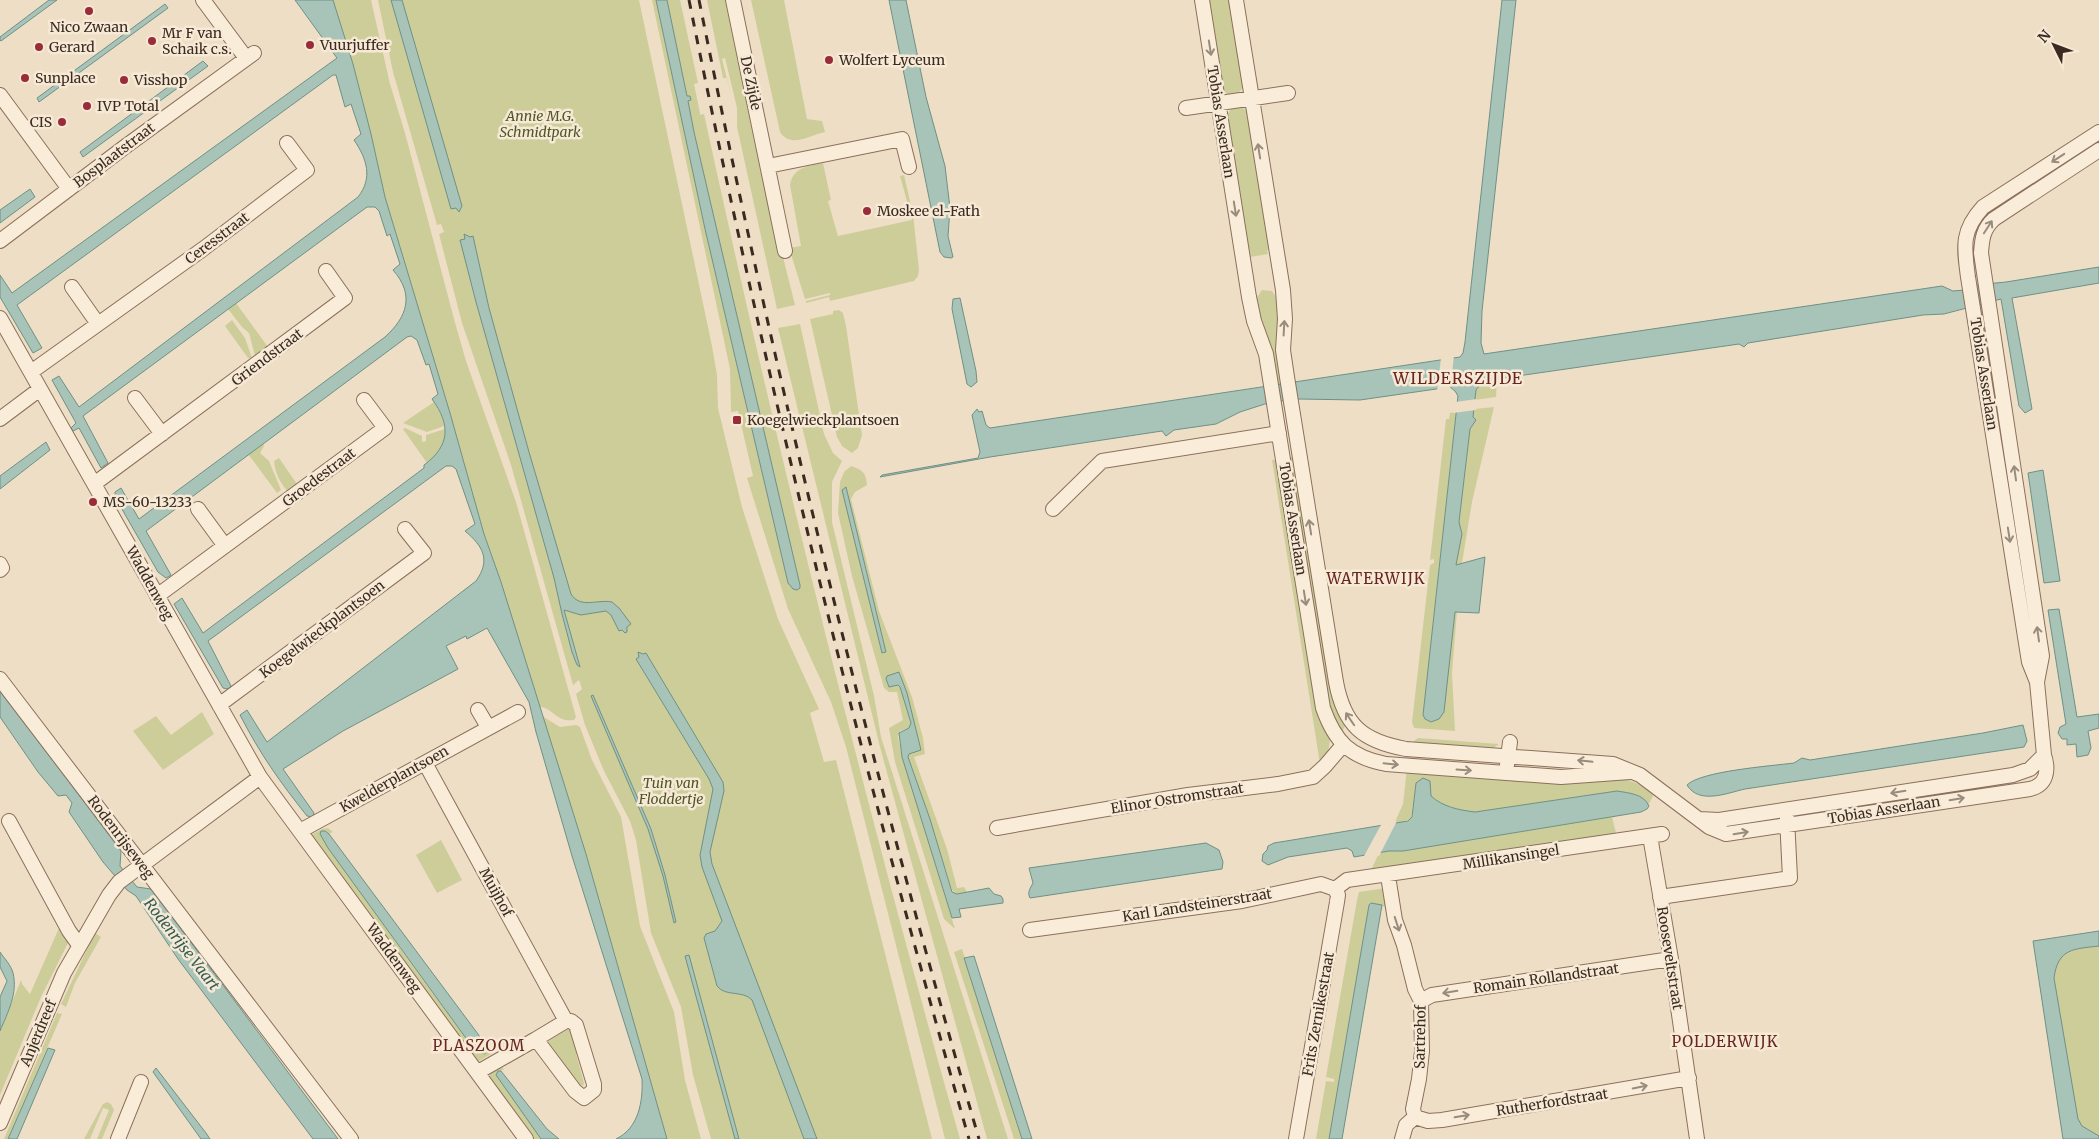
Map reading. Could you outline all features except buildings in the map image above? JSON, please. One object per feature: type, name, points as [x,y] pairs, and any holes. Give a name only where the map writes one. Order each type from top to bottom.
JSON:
[{"type":"street","name":"Bosplaatstraat","points":[[0,241],[250,56],[203,0]]},
{"type":"street","name":"De Zijde","points":[[734,0],[785,251]]},
{"type":"street","name":"Tobias Asserlaan","points":[[1202,0],[1250,305],[1266,354],[1271,379],[1323,708],[1329,726],[1343,745],[1355,754],[1370,761],[1386,764],[1568,777],[1632,772]]},
{"type":"street","name":"Tobias Asserlaan","points":[[1236,0],[1283,290],[1285,319],[1283,350],[1287,377],[1336,682],[1340,702],[1348,717],[1356,729],[1366,737],[1389,746],[1406,749],[1508,757],[1566,759],[1613,764],[1650,782],[1709,827],[1726,834],[2035,788],[2046,779],[2048,766],[2044,755],[2037,682],[2029,662],[1968,277],[1966,236],[1968,227],[1983,207],[2099,132]]},
{"type":"street","points":[[1186,108],[1288,93]]},
{"type":"street","points":[[0,95],[69,189]]},
{"type":"street","points":[[768,166],[902,139],[909,167]]},
{"type":"street","name":"Ceresstraat","points":[[31,372],[203,249],[307,170],[287,143]]},
{"type":"street","name":"Tobias Asserlaan","points":[[2037,682],[2042,656],[1991,310],[1984,274],[1981,253],[1982,240],[1984,230],[1988,224],[2099,150]]},
{"type":"street","name":"Griendstraat","points":[[94,484],[345,298],[326,272]]},
{"type":"street","points":[[72,287],[98,324]]},
{"type":"street","name":"Waddenweg","points":[[0,318],[260,777],[526,1139]]},
{"type":"street","points":[[0,419],[40,388]]},
{"type":"street","points":[[135,398],[162,434]]},
{"type":"street","name":"Groedestraat","points":[[158,596],[385,428],[364,400]]},
{"type":"street","points":[[1053,509],[1102,461],[1279,432]]},
{"type":"street","points":[[198,509],[225,546]]},
{"type":"street","name":"Koegelwieckplantsoen","points":[[219,705],[424,553],[405,529]]},
{"type":"street","points":[[0,564],[2,568],[0,570]]},
{"type":"street","name":"Rodenrijseweg","points":[[0,679],[351,1139]]},
{"type":"street","points":[[478,710],[488,727]]},
{"type":"street","name":"Kwelderplantsoen","points":[[300,831],[518,712]]},
{"type":"street","points":[[1506,773],[1510,742]]},
{"type":"street","name":"Elinor Ostromstraat","points":[[997,828],[1188,795],[1278,784],[1313,777],[1343,745]]},
{"type":"street","name":"Tobias Asserlaan","points":[[1699,818],[1719,820],[2013,774],[2030,769],[2044,755]]},
{"type":"street","name":"Muijhof","points":[[424,763],[566,1021],[571,1021],[576,1025],[594,1084],[594,1090],[584,1098],[579,1096],[536,1039]]},
{"type":"street","points":[[142,864],[260,777]]},
{"type":"street","points":[[1660,897],[1790,878],[1788,825],[1785,810]]},
{"type":"street","points":[[9,822],[69,931],[79,945]]},
{"type":"street","name":"Rooseveltstraat","points":[[1656,835],[1660,897],[1671,959],[1697,1139]]},
{"type":"street","name":"Millikansingel","points":[[1360,880],[1656,835]]},
{"type":"street","name":"Anjerdreef","points":[[0,1123],[50,1004],[79,945],[100,909],[124,879],[142,864]]},
{"type":"street","name":"Sartrehof","points":[[1388,876],[1395,920],[1406,952],[1415,989],[1422,1001],[1422,1051],[1413,1109],[1415,1116],[1406,1125],[1402,1139]]},
{"type":"street","name":"Karl Landsteinerstraat","points":[[1030,930],[1242,901],[1321,884],[1335,889],[1347,880],[1360,880]]},
{"type":"street","name":"Frits Zernikestraat","points":[[1296,1139],[1337,902],[1338,895],[1335,889]]},
{"type":"street","name":"Romain Rollandstraat","points":[[1422,1001],[1432,995],[1671,959]]},
{"type":"street","points":[[478,1072],[566,1021]]},
{"type":"street","name":"Rutherfordstraat","points":[[1415,1116],[1428,1121],[1442,1120],[1689,1078]]},
{"type":"street","points":[[118,1139],[141,1082]]},
{"type":"green space","points":[[333,0],[371,0],[390,84],[405,133],[454,319],[466,361],[516,502],[576,717],[574,720],[563,719],[548,709],[539,707],[501,582],[484,534],[385,197],[353,64]]},
{"type":"green space","name":"Annie M.G. Schmidtpark","points":[[378,0],[639,0],[712,346],[717,375],[718,408],[742,507],[778,619],[819,709],[810,713],[824,762],[836,760],[932,1139],[711,1139],[693,1075],[681,1007],[651,933],[636,840],[630,821],[604,771],[585,725],[576,694],[582,689],[579,680],[573,685],[511,465],[462,323],[439,234],[444,232],[441,224],[437,225],[393,72]]},
{"type":"green space","points":[[652,0],[656,0],[705,229],[788,583],[793,589],[800,588],[694,132],[688,101],[690,96],[687,97],[667,0],[680,0],[698,83],[694,84],[700,115],[704,114],[762,372],[824,629],[890,884],[960,1139],[945,1139],[846,747],[831,702],[788,609],[747,478],[753,476],[738,411],[731,412],[730,369]]},
{"type":"green space","points":[[707,0],[728,0],[776,229],[795,305],[777,309],[737,127],[737,108],[725,58],[722,59],[727,78],[723,78]]},
{"type":"green space","points":[[751,0],[784,0],[807,119],[822,121],[825,132],[801,140],[790,140],[780,132]]},
{"type":"green space","points":[[1205,0],[1232,0],[1244,82],[1241,91],[1234,94],[1228,95],[1222,89]]},
{"type":"green space","points":[[1241,107],[1246,110],[1250,117],[1272,249],[1267,250],[1268,254],[1250,257],[1250,253],[1245,253],[1227,114],[1232,108]]},
{"type":"green space","points":[[823,163],[831,200],[828,201],[838,236],[912,220],[900,176],[904,175],[913,214],[919,270],[918,276],[914,281],[830,301],[829,297],[806,303],[806,301],[830,295],[830,293],[805,299],[789,248],[801,246],[790,185],[794,174],[802,168]]},
{"type":"green space","points":[[1262,290],[1272,291],[1278,300],[1284,384],[1275,386],[1256,299]]},
{"type":"green space","points":[[236,303],[268,347],[255,356],[249,333],[228,309]]},
{"type":"green space","points":[[839,310],[843,313],[846,326],[862,435],[858,448],[852,453],[842,446],[837,437],[810,319],[833,314],[833,311]]},
{"type":"green space","points":[[232,320],[245,338],[252,358],[248,358],[225,326]]},
{"type":"green space","points":[[800,324],[824,434],[833,453],[842,461],[832,482],[832,522],[874,696],[881,737],[1008,1139],[987,1139],[880,747],[778,328]]},
{"type":"green space","points":[[1497,379],[1496,397],[1475,400],[1476,390],[1480,383]]},
{"type":"green space","points":[[434,402],[442,417],[444,426],[427,432],[403,423]]},
{"type":"green space","points":[[1494,407],[1472,502],[1462,563],[1456,566],[1462,534],[1459,523],[1470,429],[1476,420],[1473,417],[1474,409]]},
{"type":"green space","points":[[1456,412],[1423,715],[1425,719],[1431,722],[1439,719],[1455,611],[1457,611],[1452,673],[1455,731],[1414,728],[1412,722],[1430,565],[1434,563],[1434,559],[1430,560],[1446,419],[1449,419],[1450,413]]},
{"type":"green space","points":[[405,428],[422,436],[422,442],[426,441],[426,435],[445,429],[444,440],[440,449],[427,463],[403,429]]},
{"type":"green space","points":[[263,443],[264,446],[260,453],[269,461],[281,490],[277,493],[248,454]]},
{"type":"green space","points":[[1296,456],[1345,726],[1342,732],[1330,719],[1286,458]]},
{"type":"green space","points":[[279,458],[297,484],[287,491],[275,469],[274,461]]},
{"type":"green space","points":[[1280,459],[1330,739],[1328,754],[1320,764],[1272,460]]},
{"type":"green space","points":[[851,466],[863,472],[866,478],[867,485],[855,492],[851,499],[879,611],[912,697],[923,738],[925,754],[914,757],[947,849],[957,888],[964,887],[967,892],[957,894],[952,890],[908,757],[909,754],[921,750],[900,672],[887,676],[886,679],[889,686],[898,685],[900,687],[911,723],[909,728],[900,731],[898,737],[902,757],[955,929],[944,919],[895,762],[889,728],[903,720],[897,692],[889,692],[884,688],[852,576],[838,513],[840,482],[844,472]],"holes":[[[843,488],[846,488],[886,652],[882,653]]]},
{"type":"green space","points":[[202,712],[214,734],[163,770],[133,731],[156,716],[171,735]]},
{"type":"green space","points":[[542,716],[560,727],[576,725],[580,727],[592,760],[621,817],[640,926],[674,1012],[685,1080],[701,1139],[667,1139],[586,854]]},
{"type":"green space","points":[[1418,738],[1499,744],[1492,749],[1410,744]]},
{"type":"green space","points":[[1407,768],[1622,778],[1636,783],[1654,794],[1649,804],[1638,796],[1617,791],[1475,812],[1452,807],[1436,800],[1431,796],[1430,781],[1424,778],[1416,783],[1411,819],[1394,824],[1403,804]]},
{"type":"green space","points":[[1968,788],[1970,792],[1794,818],[1795,815]]},
{"type":"green space","points":[[1612,817],[1617,837],[1371,870],[1379,853],[1396,850],[1403,851]]},
{"type":"green space","points":[[328,828],[333,832],[329,834],[322,831],[396,943],[468,1041],[478,1052],[486,1052],[485,1046],[491,1054],[477,1062],[311,835]]},
{"type":"green space","points":[[441,840],[462,880],[437,893],[416,855]]},
{"type":"green space","points":[[1386,888],[1389,908],[1371,903],[1369,905],[1329,1139],[1316,1139],[1326,1081],[1334,1082],[1334,1079],[1326,1077],[1359,892]]},
{"type":"green space","points":[[59,928],[69,941],[41,997],[0,1095],[0,1031],[21,980],[30,994]]},
{"type":"green space","points":[[95,933],[101,937],[75,983],[66,1007],[61,1004]]},
{"type":"green space","points":[[2099,940],[2099,1139],[2072,1139],[2043,949]]},
{"type":"green space","points":[[962,949],[1022,1139],[1014,1139],[954,952]]},
{"type":"green space","points":[[57,1013],[62,1014],[8,1139],[4,1139]]},
{"type":"green space","points":[[571,1027],[579,1053],[576,1054],[584,1083],[583,1086],[580,1085],[545,1043]]},
{"type":"green space","points":[[499,1063],[504,1070],[498,1071],[541,1139],[531,1139],[488,1078],[489,1072]]},
{"type":"green space","points":[[107,1102],[111,1104],[114,1110],[102,1139],[97,1139],[109,1110],[103,1108],[90,1139],[84,1139],[103,1104]]},
{"type":"water","points":[[49,0],[57,0],[0,40],[0,37]]},
{"type":"water","points":[[295,0],[333,0],[353,64],[385,197],[484,534],[501,582],[586,854],[667,1139],[616,1139],[624,1134],[635,1121],[642,1096],[642,1079],[572,856],[529,702],[487,628],[467,639],[466,636],[446,646],[458,669],[343,731],[283,769],[314,813],[313,817],[307,816],[279,779],[240,715],[247,710],[267,742],[476,581],[483,566],[483,554],[476,542],[465,531],[475,524],[456,469],[452,466],[446,466],[208,641],[231,686],[228,689],[223,688],[174,604],[182,598],[203,633],[424,468],[424,465],[433,458],[443,443],[445,426],[432,399],[438,394],[429,364],[426,365],[417,340],[411,336],[407,337],[146,531],[171,575],[166,578],[158,572],[115,497],[115,492],[121,488],[139,519],[385,337],[393,329],[403,314],[406,297],[400,279],[393,270],[400,264],[390,234],[387,236],[379,211],[375,207],[367,207],[83,416],[108,463],[101,468],[79,428],[73,431],[71,428],[76,423],[52,380],[59,376],[79,407],[358,197],[366,183],[367,176],[365,161],[354,140],[361,134],[351,104],[345,107],[336,75],[333,75],[17,305],[42,348],[33,353],[0,297],[0,275],[12,293],[337,58]]},
{"type":"water","points":[[391,0],[402,0],[462,206],[459,212],[456,208],[451,209]]},
{"type":"water","points":[[656,0],[667,0],[687,96],[690,96],[691,100],[688,101],[694,132],[800,585],[800,588],[797,590],[793,589],[788,583],[705,229]]},
{"type":"water","points":[[889,0],[906,0],[926,97],[945,166],[950,208],[948,236],[953,257],[951,258],[944,257],[940,252]]},
{"type":"water","points":[[1502,0],[1516,0],[1482,311],[1481,343],[1484,354],[1942,286],[1953,291],[1965,290],[1965,286],[2006,282],[2099,267],[2099,283],[2012,298],[2032,409],[2025,413],[2019,406],[2001,299],[1944,314],[1923,315],[1748,343],[1744,347],[1739,344],[1483,381],[1476,390],[1473,417],[1476,420],[1470,429],[1459,522],[1462,534],[1456,565],[1485,557],[1479,613],[1455,612],[1444,712],[1439,719],[1431,722],[1425,719],[1423,715],[1458,396],[1450,387],[1360,400],[1298,399],[1271,402],[1240,412],[1216,424],[1174,430],[1166,436],[1162,431],[990,457],[880,477],[882,475],[978,458],[980,452],[972,415],[977,409],[979,412],[982,411],[986,425],[990,428],[1460,357],[1463,353],[1465,342]]},
{"type":"water","points":[[165,4],[168,8],[39,102],[37,98]]},
{"type":"water","points":[[203,61],[208,66],[83,157],[80,152]]},
{"type":"water","points":[[30,189],[35,197],[0,223],[0,210]]},
{"type":"water","points":[[464,234],[470,237],[473,236],[489,308],[571,594],[575,599],[584,602],[612,602],[631,624],[627,627],[627,632],[625,633],[622,630],[619,631],[611,615],[606,611],[581,615],[564,610],[580,667],[577,665],[572,652],[554,578],[476,302],[460,240],[465,239]]},
{"type":"water","points":[[960,298],[976,371],[977,382],[971,387],[967,384],[952,309],[953,299]]},
{"type":"water","points":[[46,442],[50,450],[0,489],[0,476]]},
{"type":"water","points":[[2043,470],[2060,581],[2044,583],[2028,473]]},
{"type":"water","points":[[846,487],[886,652],[882,653],[842,490]]},
{"type":"water","points":[[2059,609],[2077,717],[2099,714],[2099,728],[2088,731],[2091,748],[2088,755],[2077,757],[2076,744],[2067,745],[2067,739],[2062,739],[2058,733],[2060,727],[2066,724],[2048,610]]},
{"type":"water","points":[[638,652],[646,653],[723,782],[724,791],[710,852],[712,864],[817,1139],[804,1139],[752,1000],[744,995],[720,989],[717,986],[704,938],[706,934],[715,931],[722,921],[702,867],[700,855],[713,789],[709,779],[636,659],[639,657]]},
{"type":"water","points":[[899,672],[907,693],[921,750],[909,754],[908,757],[930,819],[952,892],[957,894],[989,888],[994,894],[1001,896],[1003,903],[959,909],[961,917],[952,918],[902,757],[899,733],[909,728],[911,723],[900,687],[898,685],[889,687],[886,679],[887,676]]},
{"type":"water","name":"Rodenrijse Vaart","points":[[0,690],[121,851],[120,866],[137,887],[151,889],[338,1139],[313,1139],[178,959],[136,896],[127,890],[103,862],[69,812],[72,803],[66,795],[58,796],[38,772],[0,717]]},
{"type":"water","points":[[593,695],[651,829],[665,875],[676,922],[674,923],[663,876],[648,829],[591,696]]},
{"type":"water","points":[[2023,725],[2027,741],[2024,747],[1745,789],[1714,796],[1699,795],[1687,785],[1706,776],[1794,763],[1802,758],[1810,760]]},
{"type":"water","points":[[1423,778],[1430,781],[1431,796],[1436,800],[1452,807],[1475,812],[1617,791],[1631,793],[1640,797],[1649,806],[1641,812],[1403,851],[1389,851],[1354,857],[1352,851],[1347,848],[1288,857],[1268,865],[1262,861],[1263,854],[1268,846],[1274,843],[1408,821],[1412,817],[1416,783]]},
{"type":"water","points":[[321,831],[329,834],[478,1034],[485,1046],[485,1054],[478,1052],[468,1041],[328,848],[320,834]]},
{"type":"water","points":[[1206,843],[1219,850],[1223,862],[1222,869],[1030,898],[1029,896],[1033,883],[1029,868]]},
{"type":"water","points":[[1371,903],[1382,905],[1342,1139],[1329,1139],[1369,905]]},
{"type":"water","points":[[2099,931],[2099,946],[2082,948],[2063,955],[2056,968],[2054,978],[2078,1119],[2082,1126],[2099,1136],[2099,1139],[2063,1139],[2033,941]]},
{"type":"water","points":[[0,952],[11,967],[14,988],[0,1031],[0,997],[7,981],[0,967]]},
{"type":"water","points":[[689,955],[739,1139],[735,1139],[685,956]]},
{"type":"water","points":[[974,956],[1032,1139],[1022,1139],[964,958]]},
{"type":"water","points":[[48,1048],[55,1050],[17,1139],[8,1139]]},
{"type":"water","points":[[156,1068],[210,1139],[201,1139],[153,1072]]},
{"type":"water","points":[[498,1071],[501,1071],[547,1129],[559,1139],[541,1139],[496,1075]]},
{"type":"pier","points":[[1454,356],[1450,390],[1437,391],[1441,358]]},
{"type":"pier","points":[[1477,399],[1476,410],[1453,413],[1455,402]]},
{"type":"pier","points":[[1397,821],[1379,856],[1363,858],[1382,823]]},
{"type":"railway","points":[[689,0],[750,287],[817,572],[929,998],[969,1139]]},
{"type":"railway","points":[[699,0],[760,287],[827,572],[900,857],[979,1139]]},
{"type":"place","name":"Nico Zwaan","points":[[89,11]]},
{"type":"place","name":"Mr F van Schaik c.s.","points":[[152,41]]},
{"type":"place","name":"Vuurjuffer","points":[[310,45]]},
{"type":"place","name":"Gerard","points":[[39,47]]},
{"type":"place","name":"Wolfert Lyceum","points":[[829,60]]},
{"type":"place","name":"Sunplace","points":[[25,78]]},
{"type":"place","name":"Visshop","points":[[124,80]]},
{"type":"place","name":"IVP Total","points":[[87,106]]},
{"type":"place","name":"CIS","points":[[62,122]]},
{"type":"place","name":"Moskee el-Fath","points":[[867,211]]},
{"type":"place","name":"Koegelwieckplantsoen","points":[[737,420]]},
{"type":"place","name":"MS-60-13233","points":[[93,502]]},
{"type":"district","name":"WILDERSZIJDE","points":[[1458,378]]},
{"type":"district","name":"WATERWIJK","points":[[1376,578]]},
{"type":"district","name":"POLDERWIJK","points":[[1725,1041]]},
{"type":"district","name":"PLASZOOM","points":[[479,1045]]},
{"type":"park label","name":"Tuin van Floddertje","points":[[671,792]]}]
